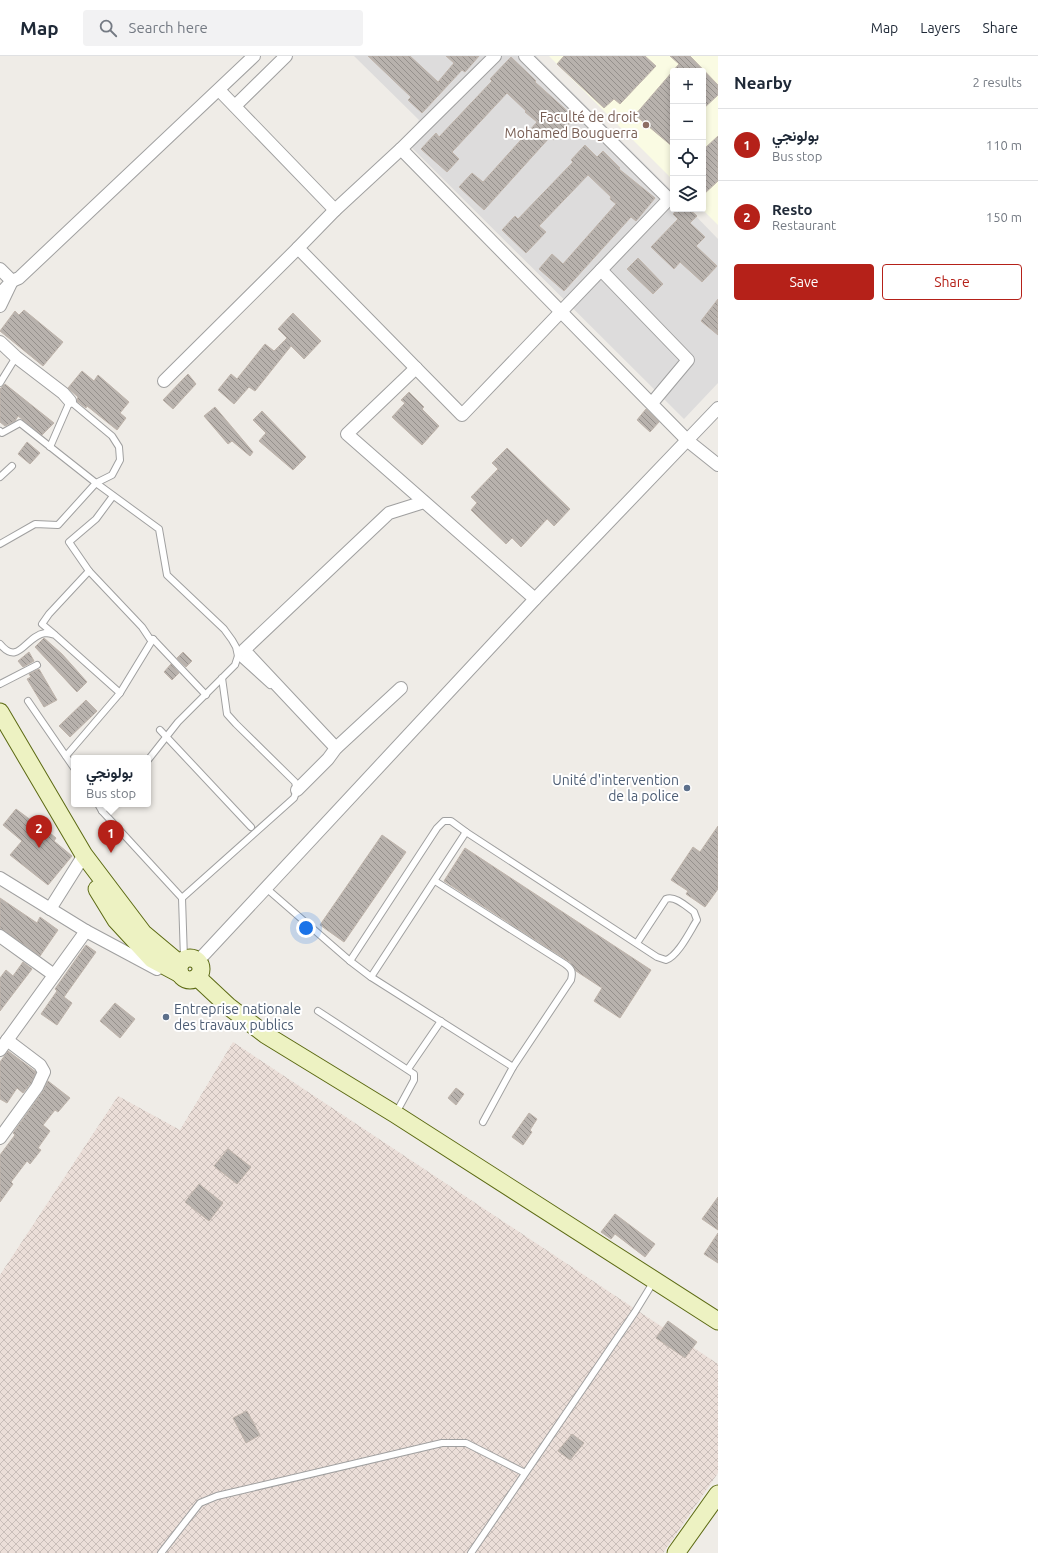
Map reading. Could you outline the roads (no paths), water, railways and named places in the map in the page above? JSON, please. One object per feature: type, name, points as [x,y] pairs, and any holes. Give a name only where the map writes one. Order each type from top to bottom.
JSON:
[{"type":"main road","points":[[0,712],[84,855],[143,933],[187,969],[228,1006],[266,1035],[395,1114],[655,1279],[718,1321]]},
{"type":"main road","points":[[676,1553],[718,1494]]},
{"type":"street","points":[[0,294],[12,282],[19,278],[254,56]]},
{"type":"street","points":[[235,106],[286,56]]},
{"type":"street","points":[[164,381],[335,210],[401,149],[495,56]]},
{"type":"street","points":[[298,248],[462,415],[669,199],[525,56]]},
{"type":"street","points":[[218,90],[335,210]]},
{"type":"street","points":[[401,149],[688,440],[718,464]]},
{"type":"street","points":[[0,269],[12,282]]},
{"type":"street","points":[[601,270],[688,360],[652,403]]},
{"type":"street","points":[[0,306],[12,282]]},
{"type":"street","points":[[0,342],[16,357],[63,393],[70,401]]},
{"type":"street","points":[[416,368],[347,434],[535,600]]},
{"type":"street","points":[[0,878],[86,931],[156,969],[187,969],[266,888],[535,600],[718,408]]},
{"type":"street","points":[[336,748],[244,650],[389,513],[424,502]]},
{"type":"street","points":[[297,790],[328,759],[336,748],[401,688]]},
{"type":"street","points":[[50,909],[84,855]]},
{"type":"street","points":[[0,1138],[37,1087],[44,1072],[40,1065],[3,1045],[86,931]]},
{"type":"street","points":[[0,936],[54,974]]},
{"type":"lane","points":[[0,383],[16,357]]},
{"type":"lane","points":[[0,544],[35,524],[58,525],[96,483],[112,475],[120,460],[119,447],[112,436],[70,401],[50,447]]},
{"type":"lane","points":[[0,431],[2,433],[20,423],[113,496],[159,529],[167,575],[224,629],[236,647],[238,656],[235,665],[178,722],[151,756]]},
{"type":"lane","points":[[0,477],[12,466]]},
{"type":"lane","points":[[113,496],[96,519],[69,542],[89,571],[142,627],[150,640],[153,639],[206,695]]},
{"type":"lane","points":[[89,571],[49,614],[42,624],[120,693]]},
{"type":"lane","points":[[0,644],[5,650],[11,653],[17,652],[35,637],[46,633],[55,635]]},
{"type":"lane","points":[[66,756],[120,693],[153,639]]},
{"type":"lane","points":[[238,656],[336,748]]},
{"type":"lane","points":[[0,684],[37,665]]},
{"type":"lane","points":[[182,898],[287,806],[294,798],[297,790],[295,782],[227,714],[222,678]]},
{"type":"lane","points":[[28,701],[71,764]]},
{"type":"lane","points":[[160,730],[250,827]]},
{"type":"lane","points":[[100,807],[182,898],[187,969]]},
{"type":"lane","points":[[102,811],[106,807]]},
{"type":"lane","points":[[350,961],[437,828],[444,821],[451,821],[657,957],[666,960],[670,959],[676,953],[697,920],[694,912],[674,898],[666,899],[637,943]]},
{"type":"lane","points":[[371,977],[466,832]]},
{"type":"lane","points":[[435,881],[566,964],[573,973],[571,980],[513,1067],[483,1122]]},
{"type":"lane","points":[[266,888],[350,961],[371,977],[513,1067]]},
{"type":"lane","points":[[318,1011],[414,1074],[414,1080],[395,1114]]},
{"type":"lane","points":[[408,1069],[441,1022]]},
{"type":"lane","points":[[471,1553],[635,1312],[655,1279]]},
{"type":"lane","points":[[161,1553],[200,1503],[217,1496],[442,1443],[466,1443],[525,1474]]},
{"type":"place","name":"Faculté de droit Mohamed Bouguerra","points":[[646,125]]},
{"type":"place","name":"Unité d'intervention de la police","points":[[687,788]]},
{"type":"place","name":"Resto","points":[[39,848]]},
{"type":"place","name":"بولونجي","points":[[111,853]]},
{"type":"place","name":"Entreprise nationale des travaux publics","points":[[166,1017]]}]
